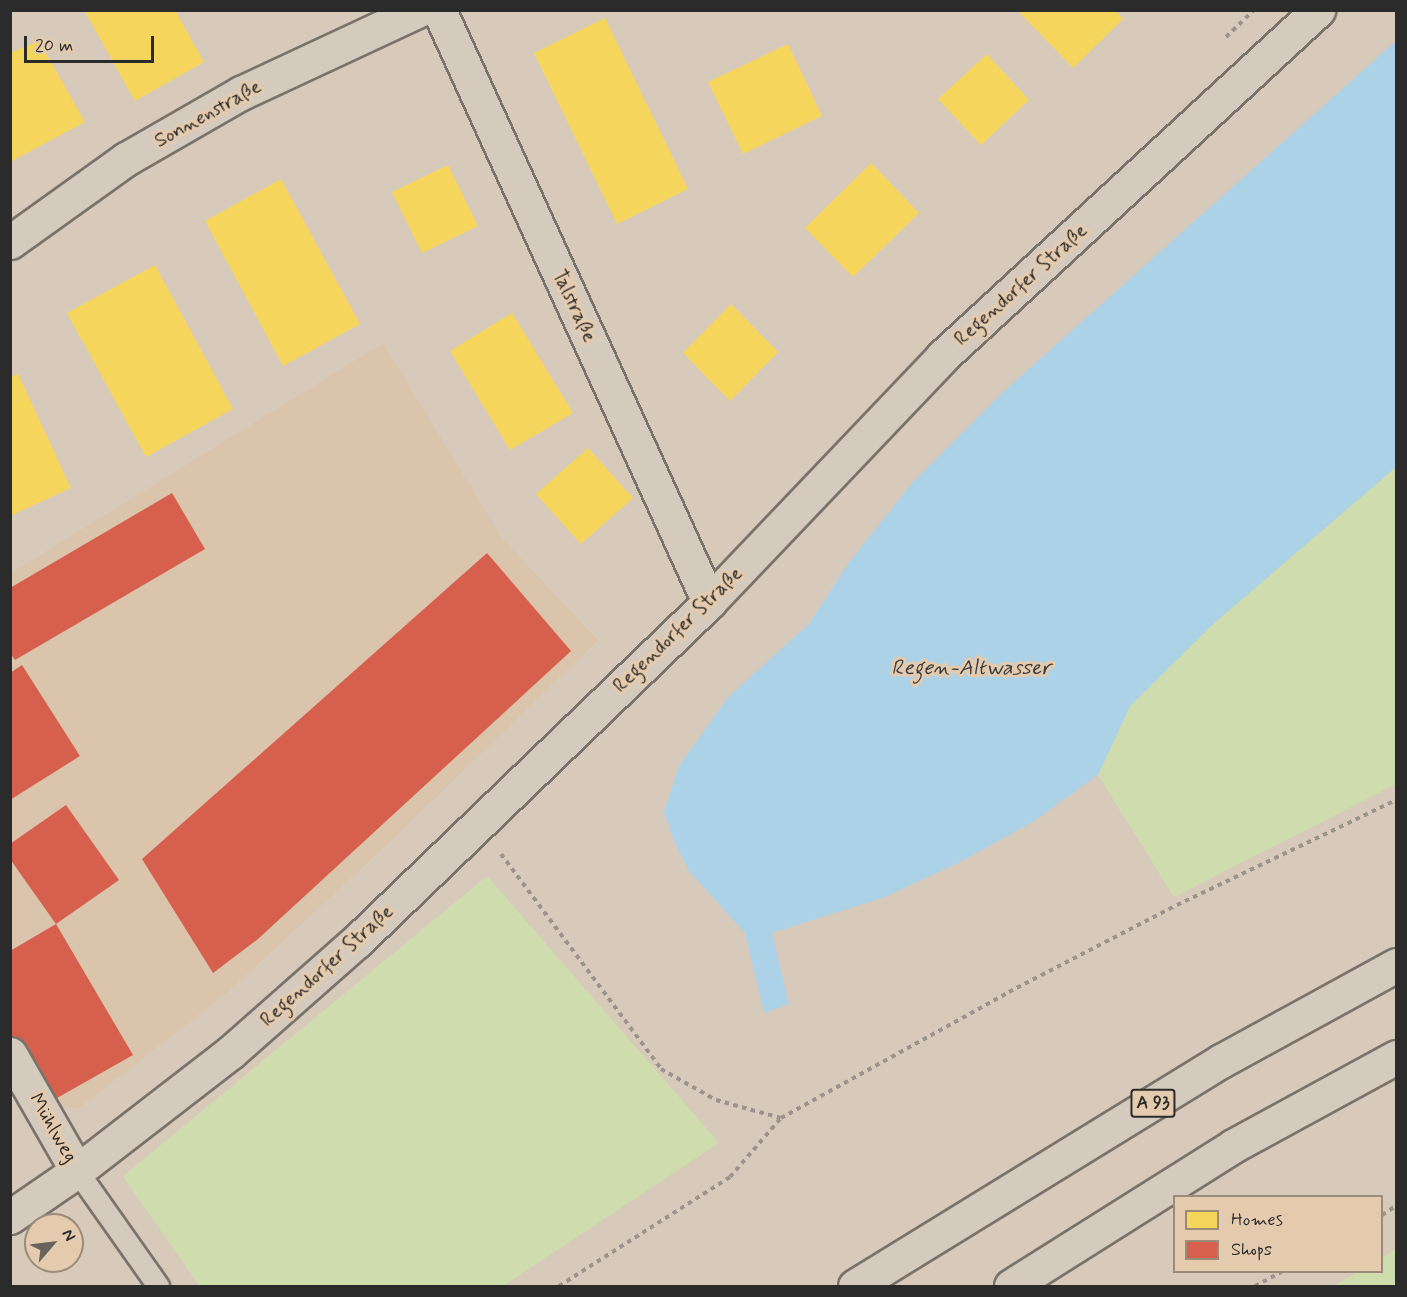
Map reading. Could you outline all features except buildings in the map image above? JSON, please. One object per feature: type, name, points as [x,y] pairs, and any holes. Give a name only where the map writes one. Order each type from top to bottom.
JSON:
[{"type":"main road","name":"Sonnenstraße","points":[[10,242],[126,159],[241,93],[419,10]]},
{"type":"main road","name":"Talstraße","points":[[439,10],[709,602]]},
{"type":"main road","name":"Regendorfer Straße","points":[[10,1217],[77,1171],[231,1052],[357,941],[709,602],[942,357],[1318,10]]},
{"type":"main road","name":"A 93","points":[[855,1287],[1221,1062],[1396,965]]},
{"type":"main road","name":"Mühlweg","points":[[10,1054],[77,1171]]},
{"type":"main road","points":[[1011,1287],[1233,1146],[1396,1057]]},
{"type":"lane","points":[[77,1171],[158,1287]]},
{"type":"path","points":[[559,1287],[730,1177],[781,1118],[1009,992],[1145,921],[1396,800]]},
{"type":"path","points":[[478,823],[661,1069],[716,1100],[781,1118]]},
{"type":"path","points":[[1383,1214],[1396,1206]]},
{"type":"path","points":[[1255,1287],[1279,1273]]},
{"type":"shaded area","points":[[383,343],[502,538],[598,640],[391,841],[228,992],[78,1109],[57,1105],[11,1018],[11,573]]},
{"type":"green space","points":[[1396,467],[1396,784],[1174,897],[1098,775],[1130,706],[1213,624]]},
{"type":"green space","points":[[487,876],[719,1143],[503,1286],[199,1286],[123,1176]]},
{"type":"green space","points":[[1396,1249],[1396,1286],[1333,1286],[1356,1273],[1383,1273],[1383,1257]]},
{"type":"water","name":"Regen-Altwasser","points":[[1396,41],[1396,467],[1213,624],[1130,706],[1098,775],[1031,823],[962,861],[885,897],[772,933],[789,1004],[764,1013],[745,933],[689,871],[674,841],[664,812],[679,766],[729,696],[809,624],[847,565],[912,483],[1001,394]]}]
